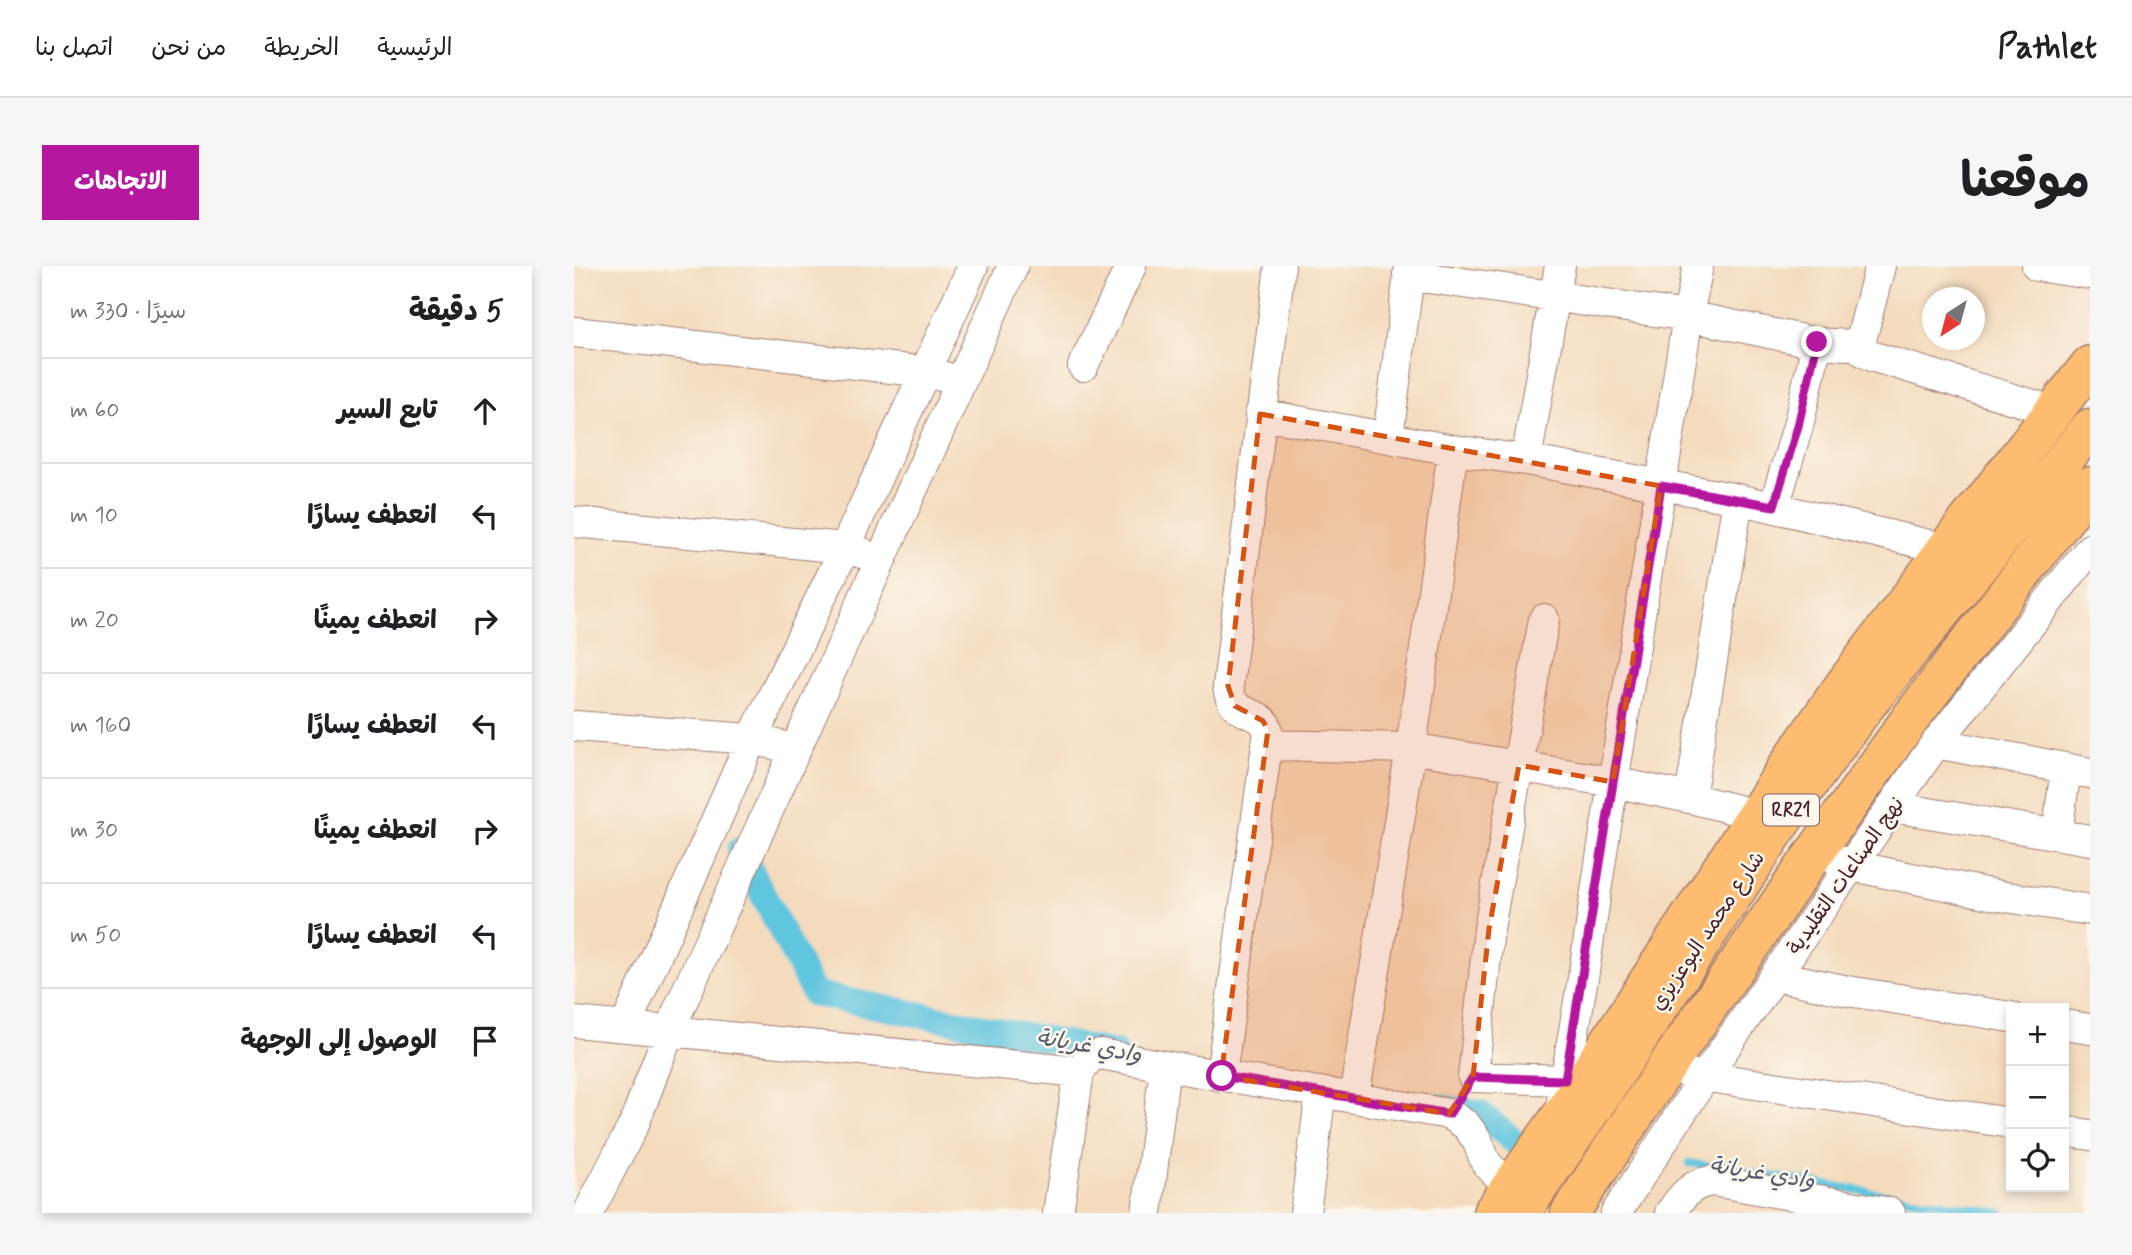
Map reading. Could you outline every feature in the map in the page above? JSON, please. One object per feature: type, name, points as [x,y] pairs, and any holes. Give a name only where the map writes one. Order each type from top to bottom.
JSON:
[{"type":"main road","points":[[1570,1107],[1795,755],[1847,681],[2090,365]]},
{"type":"main road","name":"شارع محمد البوعزيزي","points":[[1508,1203],[1570,1107],[1863,709],[2090,428]]},
{"type":"main road","name":"شارع محمد البوعزيزي","points":[[1570,1213],[1665,1069],[1815,852],[1913,715],[2090,486]]},
{"type":"street","points":[[625,1027],[752,739],[845,548],[974,266]]},
{"type":"street","points":[[588,1213],[634,1124],[669,1031],[1013,266]]},
{"type":"street","points":[[1083,366],[1131,266]]},
{"type":"street","points":[[1222,1076],[1268,730],[1264,720],[1235,706],[1229,698],[1228,686],[1280,266]]},
{"type":"street","points":[[1526,460],[1560,266]]},
{"type":"street","points":[[1473,1077],[1570,1107],[1584,972],[1698,266]]},
{"type":"street","points":[[1388,438],[1409,270],[1688,316],[1817,342],[1849,345],[1862,336],[1880,266]]},
{"type":"street","points":[[2037,266],[2090,274]]},
{"type":"street","points":[[574,332],[926,373],[962,382]]},
{"type":"street","points":[[1774,506],[1798,426],[1817,342]]},
{"type":"street","points":[[1855,343],[1874,357],[2053,411]]},
{"type":"street","points":[[1260,414],[1774,506],[1947,549]]},
{"type":"street","points":[[1354,1098],[1411,748],[1453,450]]},
{"type":"street","points":[[1690,798],[1738,499]]},
{"type":"street","points":[[574,522],[845,548],[882,559]]},
{"type":"street","name":"نهج الصناعات التقليدية","points":[[1616,1213],[1704,1078],[1936,743],[2077,584],[2090,550]]},
{"type":"street","points":[[1449,1114],[1473,1077],[1489,929],[1545,619]]},
{"type":"street","points":[[574,726],[752,739],[794,749]]},
{"type":"street","points":[[1936,743],[2078,771],[2057,834]]},
{"type":"street","points":[[1267,745],[1411,748],[1613,782],[1757,815]]},
{"type":"street","points":[[1893,807],[2090,840]]},
{"type":"street","points":[[1815,852],[1852,866],[2000,896],[2090,910]]},
{"type":"street","points":[[1777,976],[1848,991],[2006,1016]]},
{"type":"street","points":[[574,1022],[1079,1072]]},
{"type":"street","points":[[2069,1026],[2090,1029]]},
{"type":"street","points":[[1058,1213],[1079,1072],[1089,1058],[1105,1053],[1165,1066],[1449,1114],[1466,1125],[1477,1140],[1486,1163],[1499,1176],[1508,1203]]},
{"type":"street","points":[[1147,1213],[1165,1066]]},
{"type":"street","points":[[1665,1069],[1704,1078],[2006,1122]]},
{"type":"street","points":[[1305,1213],[1321,1092]]},
{"type":"street","points":[[2069,1132],[2090,1135]]},
{"type":"street","points":[[1670,1213],[1689,1189],[1702,1182],[1713,1181],[1890,1213]]},
{"type":"highlighted area","points":[[1260,414],[1661,486],[1613,782],[1519,765],[1489,929],[1473,1077],[1449,1114],[1221,1076],[1268,730],[1263,721],[1235,706],[1228,686]]},
{"type":"waterway","name":"وادي غريانة","points":[[740,850],[814,994],[1116,1053]]},
{"type":"waterway","name":"وادي غريانة","points":[[1437,1106],[1480,1113],[1515,1142]]},
{"type":"waterway","name":"وادي غريانة","points":[[1690,1163],[2001,1213]]},
{"type":"route","points":[[1222,1076],[1449,1114],[1473,1077],[1565,1080],[1661,486],[1774,506],[1798,426],[1817,342]]}]
